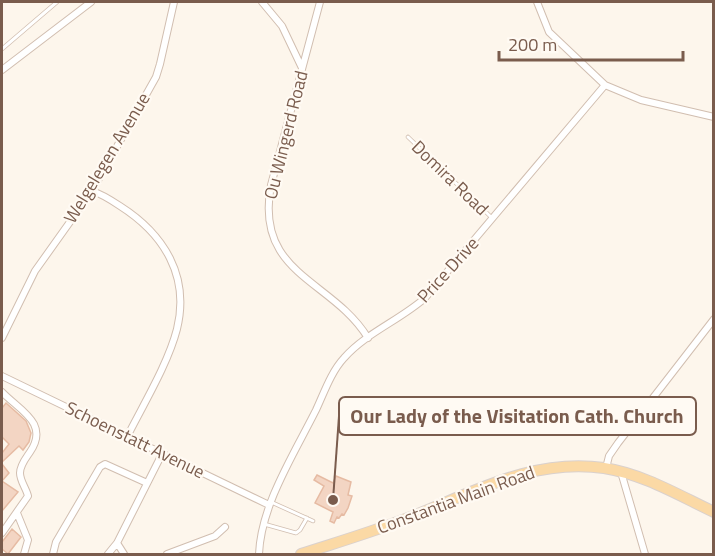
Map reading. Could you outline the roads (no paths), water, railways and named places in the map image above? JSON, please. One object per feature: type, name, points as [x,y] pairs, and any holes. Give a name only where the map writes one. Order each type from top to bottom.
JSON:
[{"type":"main road","name":"Constantia Main Road","points":[[301,555],[391,525],[517,475],[552,467],[579,466],[606,468],[621,472],[667,489],[714,512]]},
{"type":"street","points":[[2,70],[91,2]]},
{"type":"street","name":"Welgelegen Avenue","points":[[2,338],[35,271],[92,191],[159,71],[174,2]]},
{"type":"street","points":[[262,2],[282,26],[302,69]]},
{"type":"street","name":"Ou Wingerd Road","points":[[320,2],[271,185],[268,205],[270,227],[275,242],[290,264],[351,316],[368,338]]},
{"type":"street","points":[[537,2],[549,32],[605,85],[641,100],[714,117]]},
{"type":"street","name":"Price Drive","points":[[259,555],[263,523],[270,503],[338,365],[345,356],[368,338],[404,315],[425,298],[605,85]]},
{"type":"street","points":[[92,191],[106,197],[135,216],[152,231],[169,256],[178,286],[178,320],[173,340],[127,437]]},
{"type":"street","points":[[606,468],[609,456],[618,442],[714,320]]},
{"type":"street","name":"Schoenstatt Avenue","points":[[2,376],[162,454],[270,503]]},
{"type":"street","points":[[2,392],[28,417],[38,431],[36,444],[21,467],[20,473],[27,496],[2,533]]},
{"type":"street","points":[[108,555],[117,543],[162,454]]},
{"type":"street","points":[[53,555],[56,542],[100,467],[105,464],[147,483]]},
{"type":"street","points":[[621,472],[645,555]]},
{"type":"street","points":[[17,513],[28,540],[24,555]]},
{"type":"street","points":[[167,555],[206,540],[225,527]]},
{"type":"street","points":[[117,543],[124,555]]},
{"type":"lane","points":[[2,49],[57,2]]},
{"type":"lane","name":"Domira Road","points":[[408,137],[493,218]]},
{"type":"lane","points":[[270,503],[313,521]]},
{"type":"lane","points":[[263,523],[296,533],[307,518]]},
{"type":"place","name":"Our Lady of the Visitation Cath. Church","points":[[333,500]]}]
